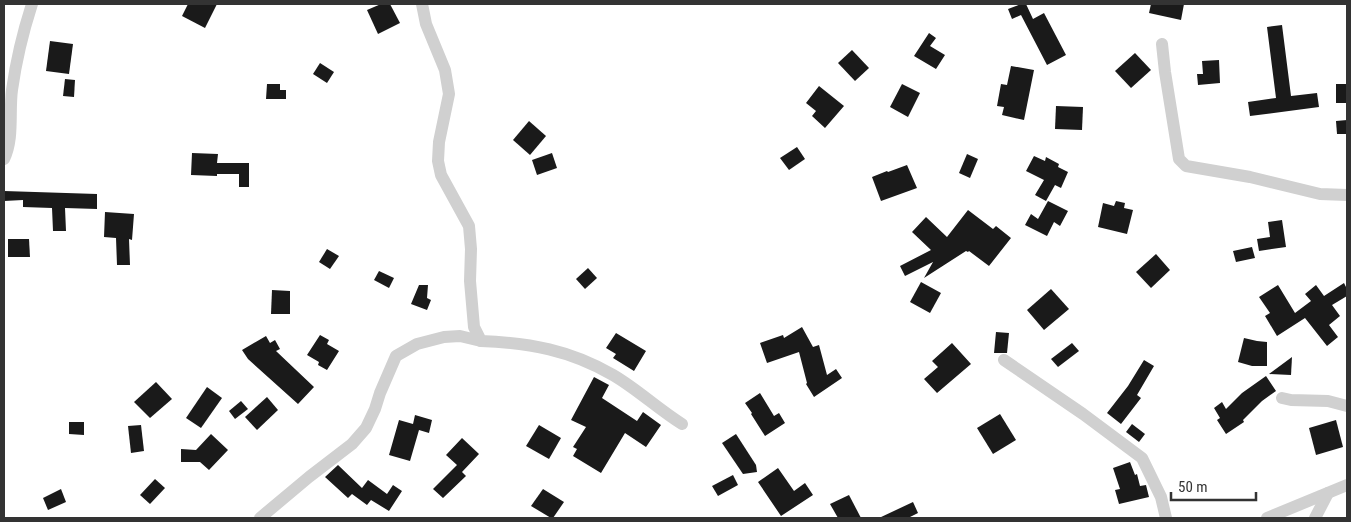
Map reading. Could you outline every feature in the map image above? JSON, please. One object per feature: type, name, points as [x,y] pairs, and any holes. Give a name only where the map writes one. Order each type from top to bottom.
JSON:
[{"type":"street","points":[[4,159],[10,135],[11,92],[18,53],[32,4]]},
{"type":"street","points":[[422,4],[426,24],[444,70],[449,94],[439,142],[438,161],[441,175],[469,226],[471,249],[470,281],[474,328],[481,340]]},
{"type":"street","points":[[1162,44],[1179,159],[1186,166],[1250,177],[1320,194],[1347,195]]},
{"type":"street","points":[[260,518],[352,444],[366,428],[396,356],[417,344],[444,337],[460,336],[510,342],[581,358],[613,375],[682,424]]},
{"type":"street","points":[[1004,360],[1084,414],[1142,458],[1161,497],[1166,518]]},
{"type":"street","points":[[1282,398],[1328,401],[1347,406]]},
{"type":"street","points":[[1267,518],[1347,485]]},
{"type":"street","points":[[1315,518],[1328,493]]},
{"type":"building","points":[[188,4],[217,4],[205,28],[182,16]]},
{"type":"building","points":[[381,4],[390,4],[400,23],[378,34],[367,10]]},
{"type":"building","points":[[1026,4],[1033,19],[1044,13],[1066,55],[1047,65],[1021,15],[1012,19],[1008,9]]},
{"type":"building","points":[[1151,4],[1184,4],[1181,20],[1149,13]]},
{"type":"building","points":[[1282,25],[1291,96],[1317,93],[1319,107],[1250,116],[1248,102],[1276,98],[1267,27]]},
{"type":"building","points":[[929,33],[936,38],[930,46],[945,55],[936,69],[914,56]]},
{"type":"building","points":[[50,41],[73,44],[69,74],[46,71]]},
{"type":"building","points":[[852,50],[869,68],[855,81],[838,63]]},
{"type":"building","points":[[1135,53],[1151,70],[1131,88],[1115,71]]},
{"type":"building","points":[[1219,60],[1220,83],[1198,85],[1197,74],[1203,74],[1202,61]]},
{"type":"building","points":[[320,63],[334,72],[327,83],[313,74]]},
{"type":"building","points":[[1011,66],[1034,70],[1024,120],[1002,115],[1004,107],[997,106],[1001,84],[1007,85]]},
{"type":"building","points":[[65,79],[75,80],[74,97],[63,96]]},
{"type":"building","points":[[267,84],[280,84],[280,90],[286,90],[286,99],[266,99]]},
{"type":"building","points":[[902,84],[920,93],[908,117],[890,107]]},
{"type":"building","points":[[1336,84],[1347,84],[1347,103],[1336,103]]},
{"type":"building","points":[[819,86],[844,106],[825,128],[812,116],[816,111],[806,103]]},
{"type":"building","points":[[1056,106],[1083,107],[1082,130],[1055,129]]},
{"type":"building","points":[[1347,120],[1347,134],[1337,134],[1336,121]]},
{"type":"building","points":[[529,121],[546,136],[530,155],[513,140]]},
{"type":"building","points":[[797,147],[805,159],[789,170],[780,158]]},
{"type":"building","points":[[192,153],[218,154],[217,163],[249,163],[249,187],[239,187],[239,174],[217,174],[217,176],[191,175]]},
{"type":"building","points":[[552,153],[557,168],[537,175],[532,160]]},
{"type":"building","points":[[967,154],[978,159],[970,178],[959,173]]},
{"type":"building","points":[[1034,156],[1045,161],[1046,157],[1059,164],[1058,167],[1068,172],[1061,188],[1055,185],[1046,201],[1035,195],[1044,180],[1026,171]]},
{"type":"building","points":[[907,165],[917,188],[881,201],[872,177]]},
{"type":"building","points":[[4,191],[97,194],[97,209],[65,208],[66,231],[53,231],[52,208],[23,207],[23,200],[4,201]]},
{"type":"building","points":[[1048,201],[1068,211],[1060,226],[1054,222],[1047,236],[1025,225],[1031,214],[1038,219]]},
{"type":"building","points":[[1116,201],[1125,203],[1124,208],[1133,210],[1127,234],[1098,227],[1103,203],[1114,206]]},
{"type":"building","points":[[968,210],[993,229],[996,226],[1011,238],[989,266],[969,251],[966,251],[924,278],[933,262],[905,276],[900,266],[931,250],[912,232],[926,217],[947,237]]},
{"type":"building","points":[[105,212],[134,214],[132,240],[129,239],[130,265],[117,265],[116,238],[104,237]]},
{"type":"building","points":[[1282,220],[1286,247],[1259,251],[1257,239],[1270,237],[1268,222]]},
{"type":"building","points":[[8,239],[29,239],[30,257],[8,257]]},
{"type":"building","points":[[1252,247],[1255,258],[1236,262],[1233,251]]},
{"type":"building","points":[[327,249],[339,256],[330,269],[319,262]]},
{"type":"building","points":[[1156,254],[1170,270],[1151,288],[1136,272]]},
{"type":"building","points":[[588,268],[597,278],[585,289],[576,279]]},
{"type":"building","points":[[379,271],[394,278],[389,288],[374,280]]},
{"type":"building","points":[[921,282],[941,293],[930,313],[910,302]]},
{"type":"building","points":[[1344,283],[1347,289],[1347,296],[1332,305],[1340,316],[1329,325],[1338,337],[1327,346],[1305,318],[1277,336],[1265,316],[1270,313],[1259,297],[1278,285],[1295,313],[1311,301],[1305,294],[1316,285],[1324,296]]},
{"type":"building","points":[[419,285],[428,285],[427,298],[431,300],[427,310],[411,304]]},
{"type":"building","points":[[1051,289],[1069,309],[1044,330],[1027,310]]},
{"type":"building","points":[[272,290],[290,291],[290,314],[271,314]]},
{"type":"building","points":[[802,327],[813,347],[819,345],[827,375],[836,369],[842,378],[814,397],[806,384],[799,352],[767,363],[760,343],[783,335],[784,338]]},
{"type":"building","points":[[996,332],[1009,333],[1007,353],[994,353]]},
{"type":"building","points":[[616,333],[646,351],[634,371],[613,358],[616,354],[606,348]]},
{"type":"building","points":[[320,335],[329,340],[327,344],[339,351],[327,370],[318,365],[319,362],[307,355]]},
{"type":"building","points":[[266,336],[270,343],[275,340],[280,349],[276,351],[314,387],[298,404],[248,359],[242,350]]},
{"type":"building","points":[[1244,338],[1267,342],[1267,366],[1252,366],[1238,362]]},
{"type":"building","points":[[952,343],[971,364],[937,393],[924,379],[938,367],[932,361]]},
{"type":"building","points":[[1072,343],[1079,351],[1058,367],[1051,359]]},
{"type":"building","points":[[1292,357],[1291,375],[1269,374]]},
{"type":"building","points":[[1144,360],[1154,366],[1137,395],[1141,398],[1121,424],[1107,413],[1128,386]]},
{"type":"building","points":[[1266,376],[1276,391],[1262,401],[1243,420],[1244,422],[1226,434],[1217,420],[1220,418],[1214,408],[1222,402],[1226,409],[1242,393]]},
{"type":"building","points":[[594,377],[609,385],[602,398],[637,421],[643,412],[661,425],[646,447],[625,433],[601,473],[573,456],[577,449],[573,447],[586,427],[571,420]]},
{"type":"building","points":[[156,382],[172,399],[150,418],[134,402]]},
{"type":"building","points":[[207,387],[222,398],[201,428],[186,418]]},
{"type":"building","points":[[760,393],[774,416],[779,413],[785,423],[765,436],[745,403]]},
{"type":"building","points":[[267,397],[278,410],[257,430],[245,417]]},
{"type":"building","points":[[241,401],[248,409],[235,419],[229,411]]},
{"type":"building","points":[[1000,414],[1016,440],[993,454],[977,428]]},
{"type":"building","points":[[415,415],[432,420],[429,433],[419,430],[410,461],[389,455],[399,420],[413,424]]},
{"type":"building","points":[[1336,420],[1343,447],[1316,455],[1309,428]]},
{"type":"building","points":[[69,422],[84,422],[84,435],[69,434]]},
{"type":"building","points":[[1132,424],[1145,434],[1139,442],[1126,432]]},
{"type":"building","points":[[141,425],[144,451],[131,453],[128,426]]},
{"type":"building","points":[[539,425],[561,438],[549,459],[526,446]]},
{"type":"building","points":[[211,434],[228,450],[209,470],[200,462],[181,462],[181,449],[196,450]]},
{"type":"building","points":[[736,434],[756,465],[757,472],[743,474],[722,443]]},
{"type":"building","points":[[462,438],[479,454],[462,472],[466,476],[443,498],[433,489],[457,465],[446,455]]},
{"type":"building","points":[[1130,462],[1135,475],[1137,474],[1140,486],[1146,485],[1149,497],[1119,504],[1115,490],[1120,489],[1113,468]]},
{"type":"building","points":[[338,465],[362,488],[368,480],[387,494],[393,485],[402,491],[389,511],[371,500],[367,505],[352,494],[348,498],[325,477]]},
{"type":"building","points":[[778,468],[794,491],[805,483],[813,495],[781,516],[758,482]]},
{"type":"building","points":[[733,475],[738,485],[718,496],[712,486]]},
{"type":"building","points":[[155,479],[165,488],[150,504],[140,495]]},
{"type":"building","points":[[61,489],[66,502],[48,510],[43,498]]},
{"type":"building","points":[[543,489],[564,502],[553,518],[531,506]]},
{"type":"building","points":[[849,495],[861,518],[838,518],[830,504]]},
{"type":"building","points":[[913,502],[918,513],[908,518],[879,518]]}]
